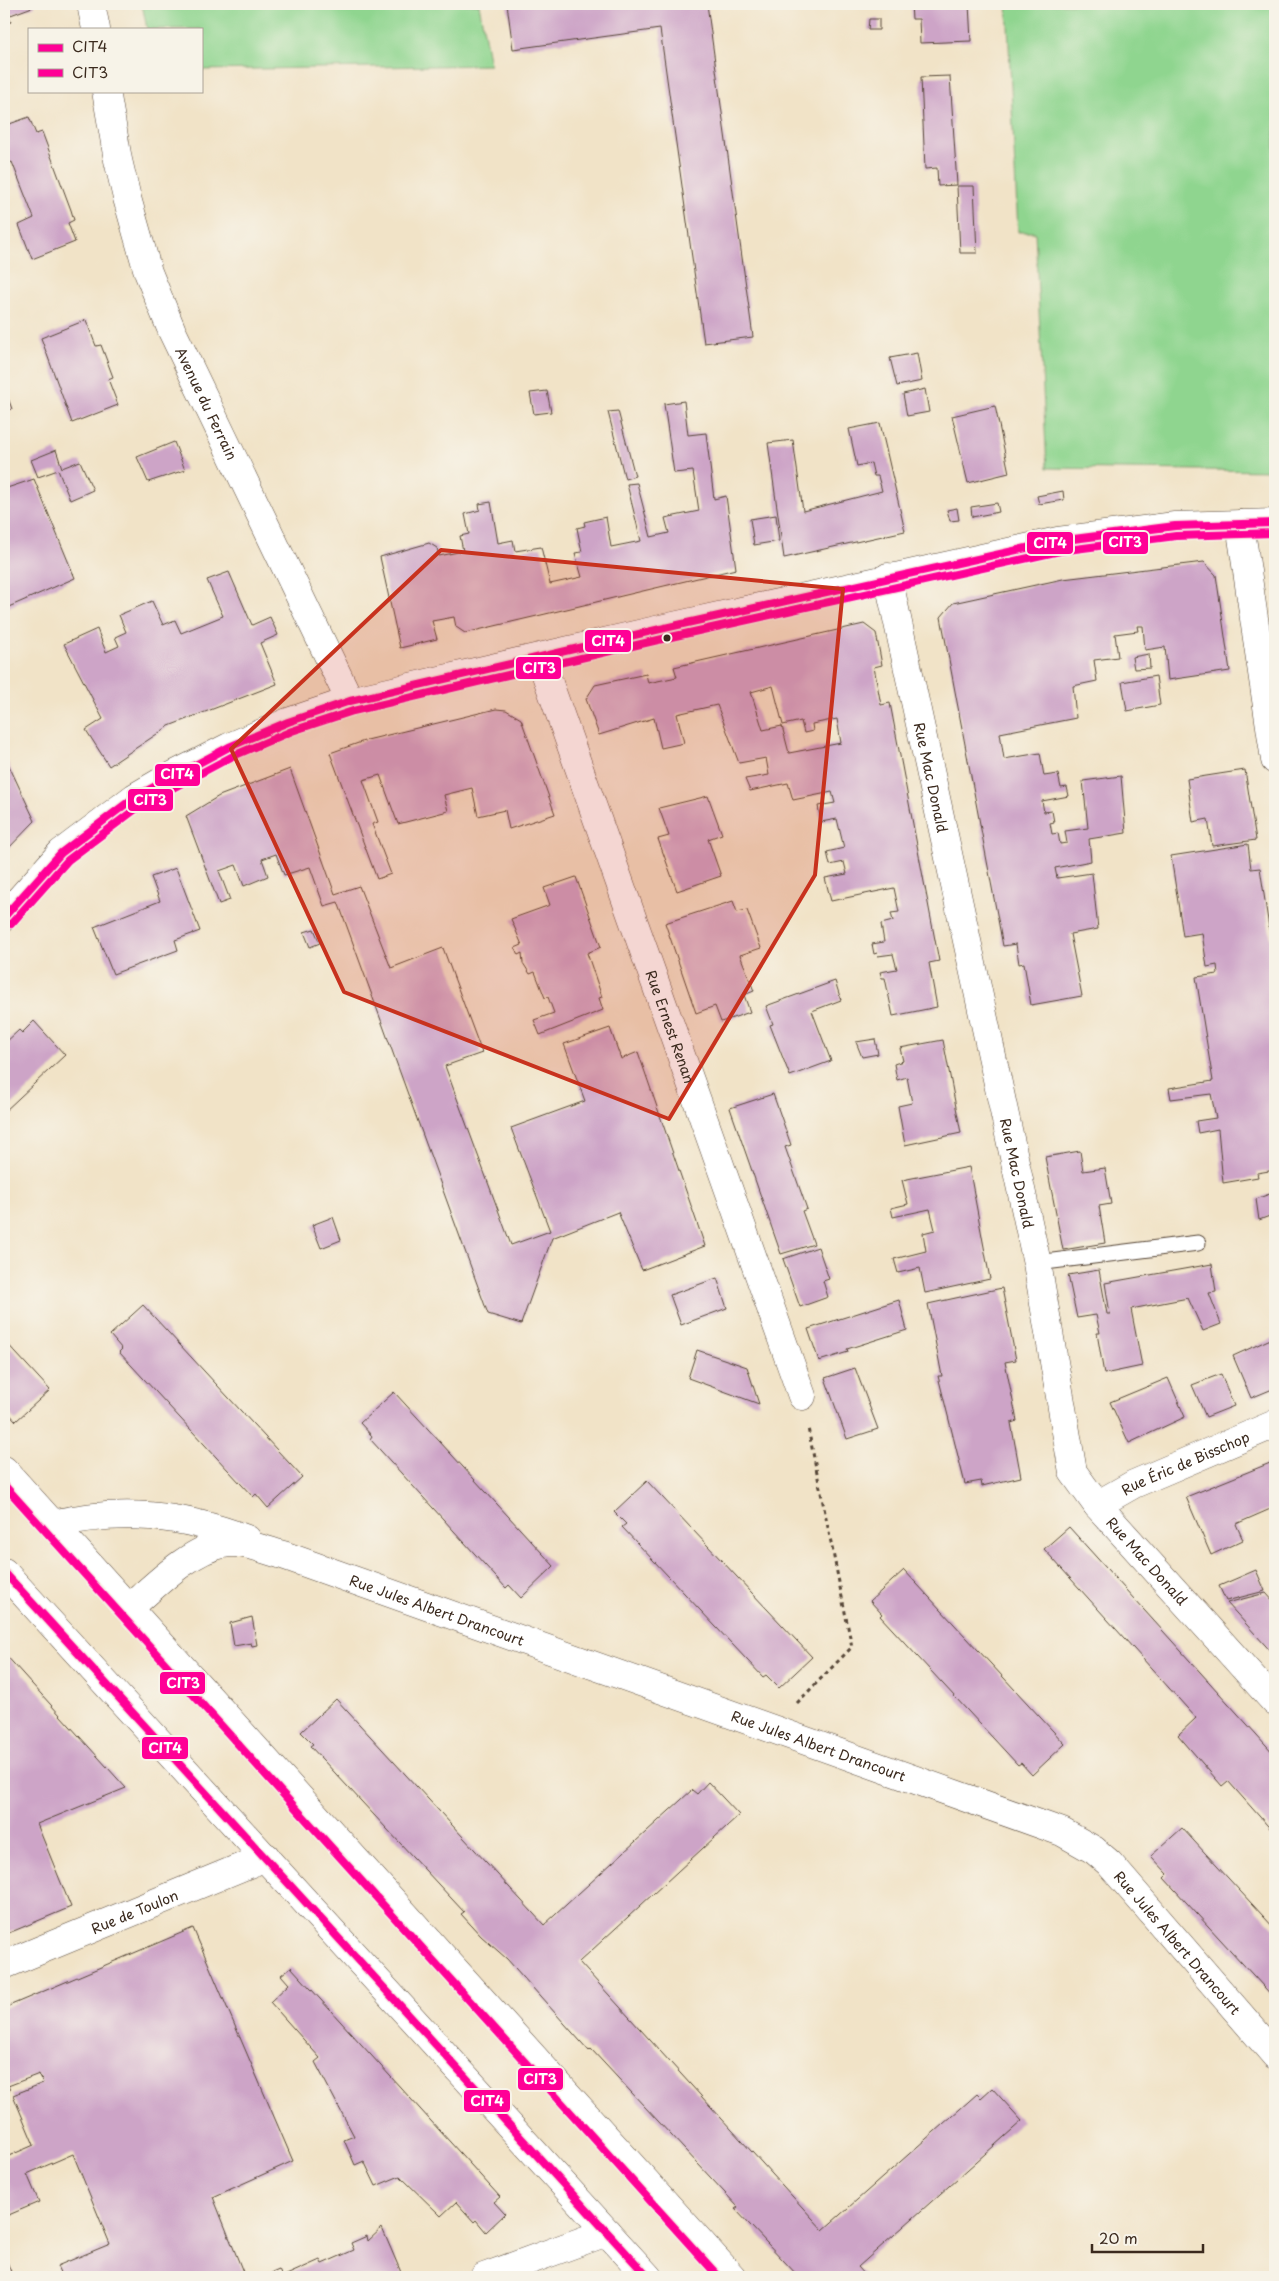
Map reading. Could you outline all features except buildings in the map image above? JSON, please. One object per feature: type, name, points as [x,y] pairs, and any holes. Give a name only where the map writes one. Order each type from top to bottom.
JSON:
[{"type":"street","points":[[91,4],[96,28]]},
{"type":"street","name":"Avenue du Ferrain","points":[[106,92],[118,160],[127,198],[154,287],[172,331],[350,701]]},
{"type":"street","points":[[4,917],[61,853],[135,797],[229,747],[292,721],[350,701],[888,577],[1058,541],[1098,534],[1175,526],[1275,523]]},
{"type":"street","points":[[1240,524],[1275,760]]},
{"type":"street","name":"Rue Mac Donald","points":[[888,577],[1037,1263],[1072,1472],[1097,1505],[1275,1702]]},
{"type":"street","name":"Rue Ernest Renan","points":[[540,658],[802,1396]]},
{"type":"street","name":"Rue Éric de Bisschop","points":[[1097,1505],[1134,1484],[1275,1424]]},
{"type":"street","points":[[4,1470],[732,2277]]},
{"type":"street","name":"Rue Jules Albert Drancourt","points":[[52,1524],[82,1517],[144,1514],[178,1518],[229,1533],[283,1555],[1054,1829],[1094,1850],[1109,1863],[1275,2055]]},
{"type":"street","name":"Rue Jules Albert Drancourt","points":[[129,1608],[178,1567],[202,1551],[223,1544],[245,1545],[283,1555]]},
{"type":"street","points":[[4,1572],[648,2277]]},
{"type":"street","name":"Rue de Toulon","points":[[4,1965],[266,1857]]},
{"type":"street","points":[[488,2276],[607,2232]]},
{"type":"lane","points":[[1037,1263],[1198,1243]]},
{"type":"path","points":[[771,1730],[852,1647],[802,1396]]},
{"type":"highlighted area","points":[[441,550],[843,589],[815,875],[669,1119],[344,992],[231,749]]},
{"type":"green space","points":[[142,4],[479,4],[490,65],[202,70],[202,28],[147,28]]},
{"type":"green space","points":[[1007,4],[1275,4],[1275,471],[1047,468],[1035,232],[1018,232]]},
{"type":"transit line","name":"CIT4","points":[[4,917],[61,853],[135,797],[229,747],[288,722],[350,701],[669,627],[1058,541],[1175,526],[1275,523]]},
{"type":"transit line","name":"CIT3","points":[[11,924],[68,860],[141,805],[233,756],[292,731],[353,711],[671,637],[1060,551],[1176,536],[1275,533]]},
{"type":"transit line","name":"CIT3","points":[[4,1485],[719,2277]]},
{"type":"transit line","name":"CIT4","points":[[4,1572],[648,2277]]}]
